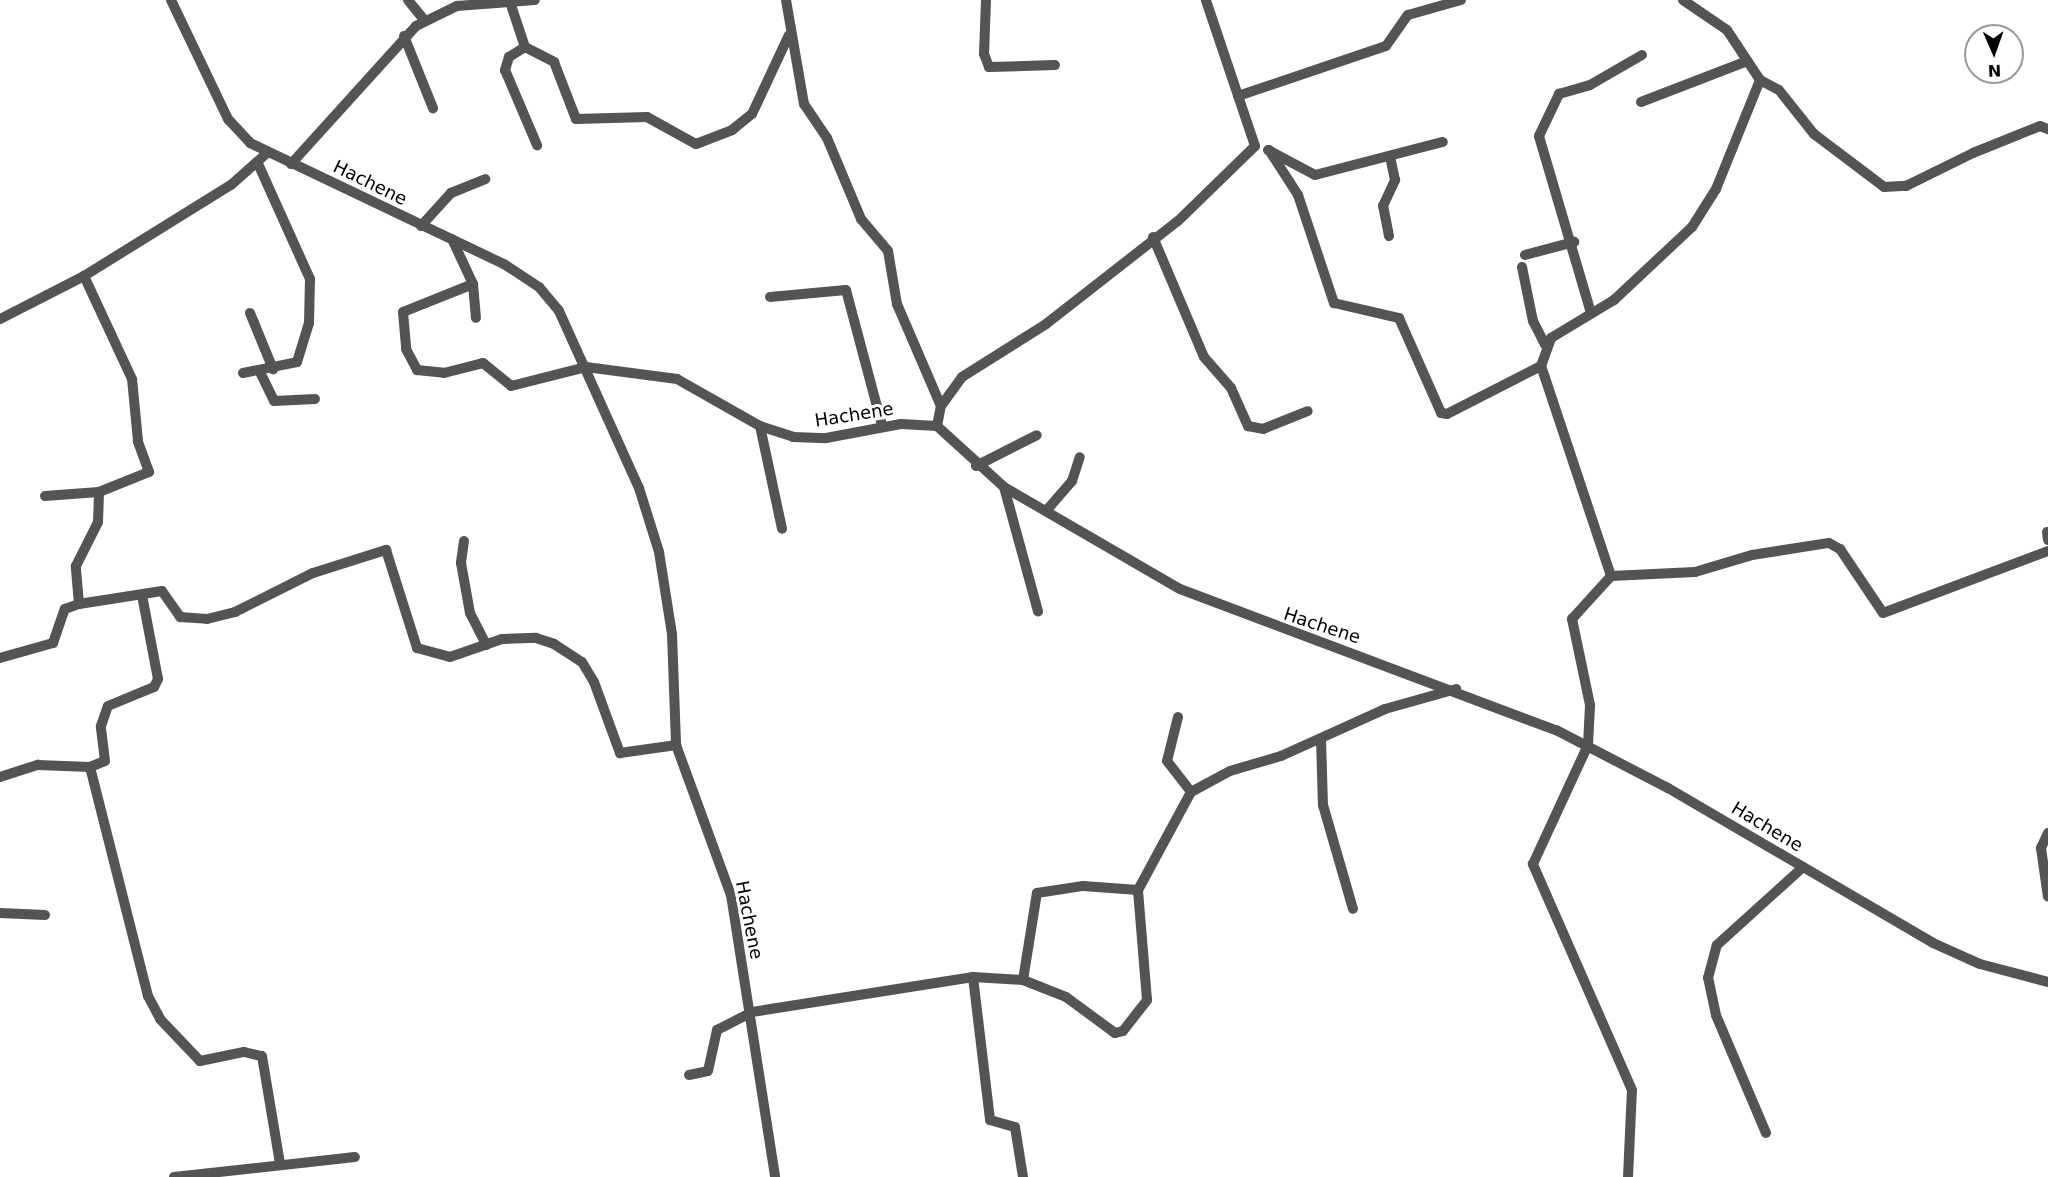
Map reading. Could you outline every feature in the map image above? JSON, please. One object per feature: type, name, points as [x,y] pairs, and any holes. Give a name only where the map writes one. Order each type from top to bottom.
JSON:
[{"type":"street","name":"Hachene","points":[[171,0],[228,119],[267,153],[452,239],[539,287],[559,311],[639,488],[659,552],[671,625],[676,745],[731,895],[752,1012],[775,1177]]},
{"type":"street","points":[[408,0],[425,21]]},
{"type":"street","points":[[291,164],[404,36],[425,21],[457,6],[535,0]]},
{"type":"street","points":[[786,0],[804,104],[827,138],[861,219],[888,251],[897,303],[941,406]]},
{"type":"street","points":[[986,0],[984,54],[989,67],[1054,65]]},
{"type":"street","points":[[1206,0],[1255,146]]},
{"type":"street","points":[[1238,96],[1386,46],[1408,15],[1461,0]]},
{"type":"street","points":[[1683,0],[1716,20],[1760,80],[1779,90],[1814,134],[1884,187],[1906,186],[1973,153],[2040,126],[2048,129]]},
{"type":"street","points":[[510,2],[525,47],[554,62],[576,119],[647,117],[696,144],[732,130],[752,114],[792,29]]},
{"type":"street","points":[[404,36],[433,108]]},
{"type":"street","points":[[525,47],[509,57],[506,70],[537,145]]},
{"type":"street","points":[[1591,313],[1574,242],[1539,148],[1541,130],[1559,94],[1590,85],[1642,55]]},
{"type":"street","points":[[1641,102],[1747,61]]},
{"type":"street","points":[[1545,345],[1591,313],[1664,255],[1706,207],[1760,80]]},
{"type":"street","points":[[1255,146],[1269,150],[1315,176],[1443,142]]},
{"type":"street","points":[[937,426],[941,406],[962,377],[1046,324],[1153,237],[1202,201],[1255,146]]},
{"type":"street","points":[[1269,150],[1298,195],[1334,303],[1399,318],[1441,413],[1541,366]]},
{"type":"street","points":[[0,319],[84,276],[258,164],[267,153]]},
{"type":"street","points":[[1389,236],[1383,206],[1395,180],[1390,157]]},
{"type":"street","points":[[243,373],[260,372],[297,362],[309,323],[310,279],[258,164]]},
{"type":"street","points":[[421,226],[451,193],[485,179]]},
{"type":"street","points":[[1153,237],[1204,357],[1231,388],[1248,426],[1263,429],[1308,411]]},
{"type":"street","points":[[452,239],[473,284],[476,318]]},
{"type":"street","points":[[1525,255],[1574,242]]},
{"type":"street","points":[[1522,267],[1533,321],[1545,345],[1541,366],[1611,576]]},
{"type":"street","points":[[45,496],[99,492],[149,472],[138,441],[132,379],[84,276]]},
{"type":"street","points":[[473,284],[403,312],[406,349],[417,370],[444,373],[483,363],[511,387],[586,367]]},
{"type":"street","points":[[770,297],[846,290],[882,425]]},
{"type":"street","points":[[250,313],[273,369]]},
{"type":"street","name":"Hachene","points":[[586,367],[677,379],[760,426],[815,439],[882,425],[937,426],[976,466],[1004,486],[1138,567],[1219,607],[1456,689],[1588,745],[1933,943],[1980,964],[2048,982]]},
{"type":"street","points":[[260,372],[274,400],[315,399]]},
{"type":"street","points":[[760,426],[782,529]]},
{"type":"street","points":[[976,466],[1037,435]]},
{"type":"street","points":[[1046,511],[1072,482],[1080,457]]},
{"type":"street","points":[[1004,486],[1038,611]]},
{"type":"street","points":[[80,604],[76,566],[98,522],[99,492]]},
{"type":"street","points":[[464,541],[461,563],[470,613],[486,645]]},
{"type":"street","points":[[1628,1177],[1632,1090],[1533,864],[1588,745],[1590,705],[1572,619],[1611,576],[1695,572],[1752,555],[1829,543],[1840,549],[1883,613],[2048,551]]},
{"type":"street","points":[[0,658],[53,643],[65,609],[80,604],[165,592],[180,617],[207,619],[235,612],[313,573],[386,550],[417,648],[450,657],[486,645],[536,638],[570,651],[594,682],[620,753],[676,745]]},
{"type":"street","points":[[0,777],[38,765],[90,767],[108,757],[101,726],[108,705],[157,683],[142,595]]},
{"type":"street","points":[[689,1075],[708,1071],[717,1030],[752,1012],[973,977],[1023,980],[1066,997],[1115,1033],[1133,1024],[1147,1000],[1138,891],[1191,792],[1230,771],[1321,739],[1385,709],[1456,689]]},
{"type":"street","points":[[1178,717],[1167,761],[1191,792]]},
{"type":"street","points":[[1321,739],[1323,805],[1353,909]]},
{"type":"street","points":[[90,767],[152,1004],[186,1053],[200,1061],[244,1052],[262,1056],[280,1163]]},
{"type":"street","points":[[2048,833],[2041,848],[2048,897]]},
{"type":"street","points":[[1766,1133],[1716,1015],[1708,978],[1717,945],[1803,867]]},
{"type":"street","points":[[1023,980],[1037,892],[1083,886],[1138,891]]},
{"type":"street","points":[[0,913],[45,915]]},
{"type":"street","points":[[973,977],[990,1120],[1015,1127],[1023,1177]]},
{"type":"street","points":[[174,1177],[280,1163],[355,1157]]}]
